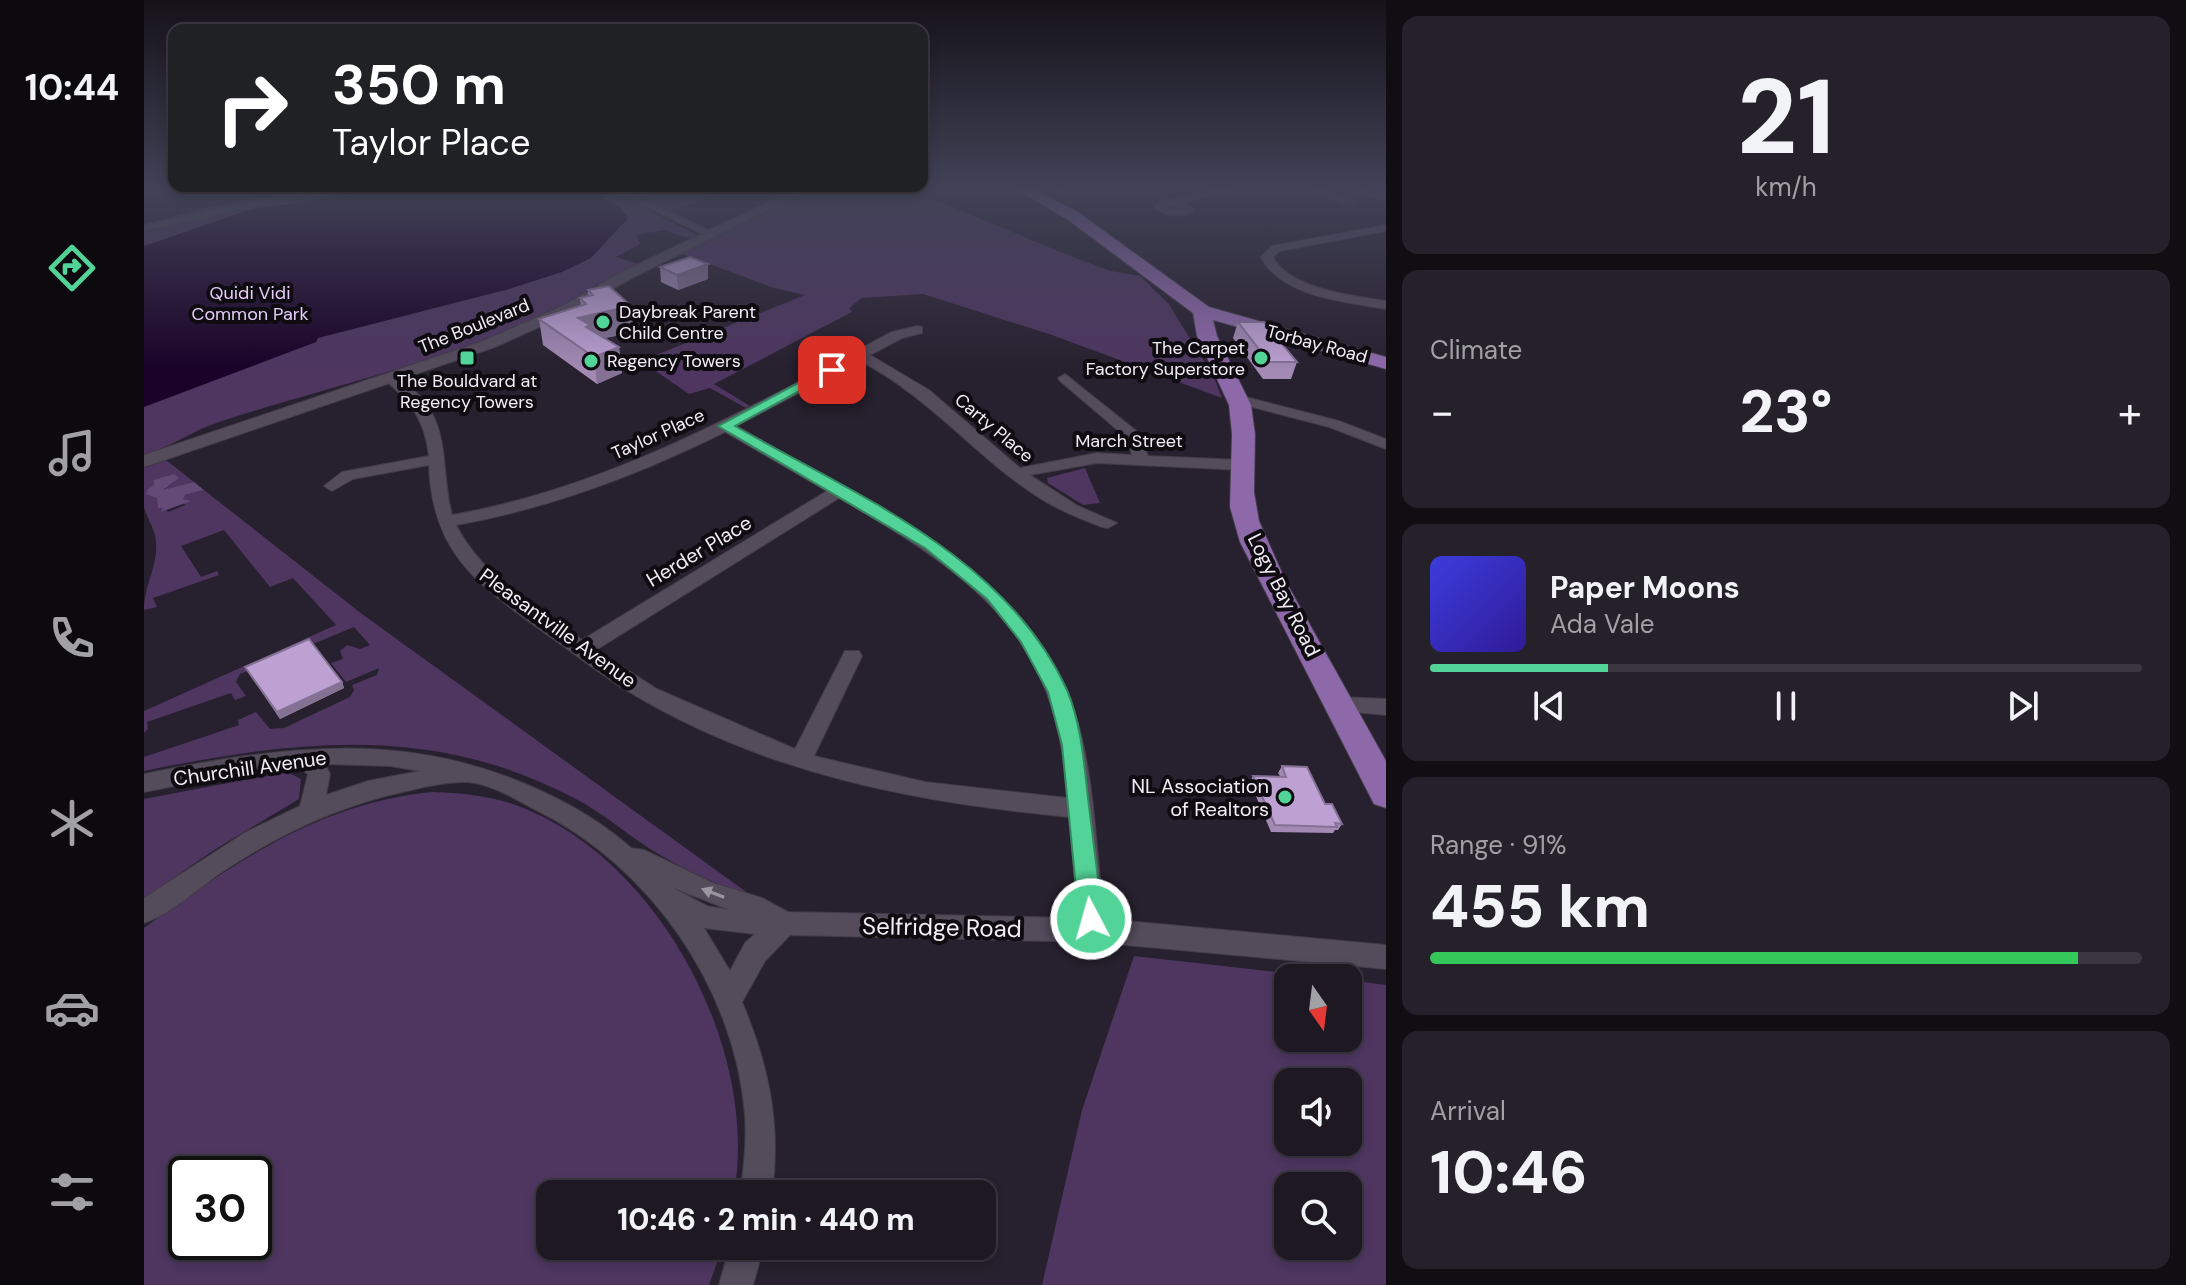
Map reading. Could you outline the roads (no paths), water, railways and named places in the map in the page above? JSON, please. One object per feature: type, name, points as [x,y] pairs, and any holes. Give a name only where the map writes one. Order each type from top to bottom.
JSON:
[{"type":"main road","name":"Logy Bay Road","points":[[1118,250],[1151,275],[1156,287],[1201,328],[1238,399],[1243,425],[1239,491],[1246,520],[1276,588],[1386,794]]},
{"type":"main road","name":"Torbay Road","points":[[1201,328],[1212,323],[1242,324],[1386,363]]},
{"type":"street","name":"The Boulevard","points":[[144,461],[511,335],[683,250]]},
{"type":"street","points":[[1274,250],[1267,257],[1273,270],[1302,285],[1386,305]]},
{"type":"street","name":"Taylor Place","points":[[445,522],[577,490],[725,426],[897,335],[917,330]]},
{"type":"street","name":"Carty Place","points":[[859,355],[908,380],[1017,474],[1079,515],[1108,523]]},
{"type":"street","name":"Pleasantville Avenue","points":[[391,378],[413,394],[426,411],[436,433],[439,499],[445,522],[473,565],[525,609],[648,693],[723,730],[801,760],[902,787],[1078,808]]},
{"type":"street","points":[[1065,378],[1134,436],[1141,459]]},
{"type":"street","points":[[1238,399],[1334,424],[1386,444]]},
{"type":"street","points":[[725,426],[953,560],[1010,614],[1029,639],[1058,692],[1072,745],[1093,930]]},
{"type":"street","points":[[332,486],[348,475],[438,459]]},
{"type":"street","name":"March Street","points":[[1017,474],[1078,459],[1242,465]]},
{"type":"street","name":"Herder Place","points":[[582,649],[839,491]]},
{"type":"street","points":[[801,760],[852,656]]},
{"type":"street","points":[[1341,705],[1386,707]]},
{"type":"street","points":[[301,757],[315,766],[319,774],[311,808]]},
{"type":"street","name":"Churchill Avenue","points":[[144,783],[301,757],[390,757],[472,774],[533,795],[577,820],[623,852]]},
{"type":"street","points":[[144,912],[216,863],[311,808],[381,786],[472,774]]},
{"type":"street","points":[[623,852],[664,894],[707,957],[729,999],[758,1100],[761,1147],[757,1180]]},
{"type":"street","name":"Selfridge Road","points":[[623,852],[707,892],[753,906],[784,923]]},
{"type":"street","name":"Selfridge Road","points":[[664,894],[684,908],[717,920],[1093,930],[1386,957]]},
{"type":"street","points":[[729,999],[755,952],[784,923]]},
{"type":"street","points":[[736,1285],[743,1260]]},
{"type":"place","name":"Daybreak Parent Child Centre","points":[[603,322]]},
{"type":"place","name":"The Bouldvard at Regency Towers","points":[[467,358]]},
{"type":"place","name":"The Carpet Factory Superstore","points":[[1261,358]]},
{"type":"place","name":"Regency Towers","points":[[591,361]]},
{"type":"place","name":"NL Association of Realtors","points":[[1285,797]]},
{"type":"park label","name":"Quidi Vidi Common Park","points":[[250,303]]}]
